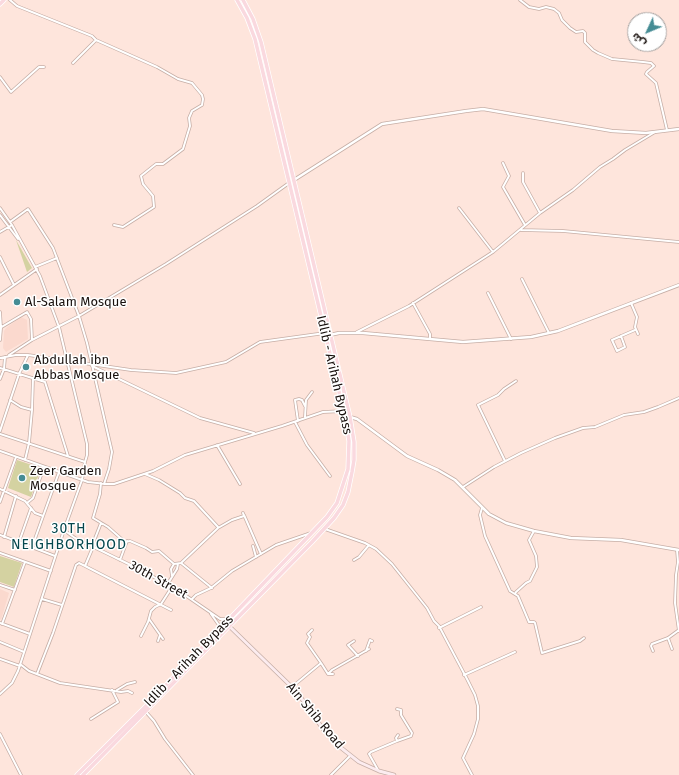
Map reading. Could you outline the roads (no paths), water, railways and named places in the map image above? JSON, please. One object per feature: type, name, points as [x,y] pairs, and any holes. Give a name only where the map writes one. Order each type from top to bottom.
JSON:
[{"type":"main road","points":[[0,4],[4,0]]},
{"type":"main road","name":"Idlib - Arihah Bypass","points":[[83,775],[229,626],[242,610],[328,518],[337,504],[348,469],[349,441],[330,335],[294,193],[289,183],[255,39],[238,0]]},
{"type":"main road","name":"Idlib - Arihah Bypass","points":[[77,775],[229,619],[242,610],[334,518],[343,505],[348,492],[354,460],[354,442],[350,417],[325,333],[294,193],[293,180],[261,42],[253,18],[243,0]]},
{"type":"main road","name":"Ain Shib Road","points":[[229,626],[292,687],[323,729],[350,756],[379,771],[394,775]]},
{"type":"street","points":[[10,0],[17,6],[92,36],[96,40],[157,67],[178,79],[192,83],[198,89],[203,99],[202,105],[192,111],[189,118],[190,126],[183,149],[163,164],[156,164],[141,176],[143,184],[152,196],[154,207],[124,227],[114,225]]},
{"type":"street","points":[[520,0],[529,7],[540,9],[546,6],[554,9],[559,13],[562,20],[570,28],[576,32],[583,31],[585,33],[585,42],[598,53],[612,59],[651,63],[654,66],[646,74],[656,83],[667,130]]},
{"type":"street","points":[[72,63],[96,40]]},
{"type":"street","points":[[0,77],[11,92],[40,67],[44,67]]},
{"type":"street","points":[[293,180],[382,124],[466,111],[483,109],[612,131],[646,133],[679,128]]},
{"type":"street","points":[[356,333],[413,303],[493,252],[540,213],[624,150],[655,132]]},
{"type":"street","points":[[503,163],[509,176],[504,187],[525,225]]},
{"type":"street","points":[[523,173],[522,182],[540,213]]},
{"type":"street","points":[[8,356],[32,340],[80,316],[166,264],[257,206],[289,183]]},
{"type":"street","points":[[0,208],[11,223],[36,268],[59,327],[86,444],[87,455],[84,462],[82,480],[20,665],[12,683],[0,694]]},
{"type":"street","points":[[459,208],[493,252]]},
{"type":"street","points":[[0,232],[8,227],[28,209],[53,248],[80,316],[112,452],[109,469],[93,518],[113,531],[125,542],[130,541],[152,552],[159,551],[174,564],[178,564],[181,563],[218,528],[244,514],[261,554]]},
{"type":"street","points":[[0,215],[21,243]]},
{"type":"street","points":[[520,230],[563,231],[679,242]]},
{"type":"street","points":[[0,257],[14,285]]},
{"type":"street","points":[[0,295],[36,268],[57,258]]},
{"type":"street","points":[[522,279],[550,333]]},
{"type":"street","points":[[330,335],[339,333],[356,333],[430,338],[463,342],[511,339],[558,331],[679,285]]},
{"type":"street","points":[[488,293],[511,339]]},
{"type":"street","points":[[413,303],[430,334],[430,338]]},
{"type":"street","points":[[631,303],[637,317],[634,324],[638,334]]},
{"type":"street","points":[[0,312],[0,340]]},
{"type":"street","points":[[1,328],[27,312],[30,319],[32,340]]},
{"type":"street","points":[[621,336],[625,347],[617,351],[612,340],[621,336],[636,330]]},
{"type":"street","points":[[0,358],[5,356],[28,355],[131,370],[176,373],[226,362],[260,342],[325,333]]},
{"type":"street","points":[[28,355],[19,374],[0,432],[84,462]]},
{"type":"street","points":[[0,379],[4,369],[5,356]]},
{"type":"street","points":[[92,365],[200,418],[255,433]]},
{"type":"street","points":[[0,368],[45,382],[68,456]]},
{"type":"street","points":[[25,460],[29,443],[33,378]]},
{"type":"street","points":[[505,461],[478,405],[498,395],[516,381]]},
{"type":"street","points":[[305,417],[306,400],[312,392]]},
{"type":"street","points":[[463,487],[505,461],[571,432],[584,428],[595,427],[624,415],[651,409],[673,402],[679,398]]},
{"type":"street","points":[[298,420],[295,400],[299,399],[305,406]]},
{"type":"street","points":[[10,400],[21,407],[32,410]]},
{"type":"street","points":[[0,451],[82,480],[103,484],[123,482],[161,468],[185,455],[295,422],[305,417],[323,412],[344,411]]},
{"type":"street","points":[[350,417],[357,419],[407,456],[444,473],[455,480],[482,508],[500,520],[534,531],[571,538],[621,540],[678,550],[675,603],[679,631],[668,638],[652,644],[651,646],[653,651]]},
{"type":"street","points":[[295,422],[307,445],[330,476]]},
{"type":"street","points":[[217,445],[240,484]]},
{"type":"street","points":[[0,502],[16,457]]},
{"type":"street","points":[[27,503],[33,498],[44,467]]},
{"type":"street","points":[[32,547],[59,472]]},
{"type":"street","points":[[144,474],[159,480],[180,493],[185,498],[194,501],[218,528]]},
{"type":"street","points":[[0,489],[27,503],[34,513],[44,516]]},
{"type":"street","points":[[4,537],[16,496]]},
{"type":"street","points":[[19,542],[31,508]]},
{"type":"street","points":[[482,508],[480,515],[485,536],[510,591],[519,599],[528,622],[535,623],[542,653],[580,641],[584,638]]},
{"type":"street","points":[[85,566],[101,523]]},
{"type":"street","points":[[324,528],[376,549],[392,564],[427,608],[439,628],[475,695],[478,706],[478,719],[474,734],[463,758],[472,775]]},
{"type":"street","name":"30th Street","points":[[64,530],[92,547],[167,584],[192,599],[220,619],[229,619]]},
{"type":"street","points":[[515,594],[530,581],[537,567],[536,556],[529,540],[534,531]]},
{"type":"street","points":[[192,599],[196,595],[212,588],[232,571],[261,554],[285,542],[313,533]]},
{"type":"street","points":[[0,535],[56,556]]},
{"type":"street","points":[[120,560],[127,541]]},
{"type":"street","points":[[354,560],[359,557],[369,545]]},
{"type":"street","points":[[253,546],[256,557]]},
{"type":"street","points":[[0,553],[51,571]]},
{"type":"street","points":[[25,562],[1,624],[30,634]]},
{"type":"street","points":[[181,563],[212,588]]},
{"type":"street","points":[[37,674],[53,633],[76,565],[79,564],[85,566],[171,610]]},
{"type":"street","points":[[172,576],[171,569],[174,564]]},
{"type":"street","points":[[167,584],[177,569],[178,564]]},
{"type":"street","points":[[0,585],[15,590]]},
{"type":"street","points":[[141,636],[151,611],[161,604],[172,587]]},
{"type":"street","points":[[42,598],[62,605]]},
{"type":"street","points":[[439,628],[481,607]]},
{"type":"street","points":[[207,610],[221,628]]},
{"type":"street","points":[[149,619],[163,638]]},
{"type":"street","points":[[312,630],[308,634],[310,638],[307,643],[328,674]]},
{"type":"street","points":[[158,641],[160,635]]},
{"type":"street","points":[[668,638],[672,649]]},
{"type":"street","points":[[328,674],[332,670],[368,650],[370,640],[372,641]]},
{"type":"street","points":[[354,641],[348,645],[358,656]]},
{"type":"street","points":[[0,642],[24,652]]},
{"type":"street","points":[[464,675],[515,652]]},
{"type":"street","points":[[0,663],[1,659],[20,665],[29,671],[60,683],[128,691],[132,693]]},
{"type":"street","points":[[292,687],[321,663]]},
{"type":"street","points":[[328,674],[333,674]]},
{"type":"street","points":[[116,690],[127,684],[135,682]]},
{"type":"street","points":[[91,719],[118,702],[112,690]]},
{"type":"street","points":[[379,771],[369,754],[411,736],[412,733],[401,715],[401,710],[397,709]]},
{"type":"street","points":[[146,712],[193,775]]},
{"type":"street","points":[[0,734],[21,775]]},
{"type":"street","points":[[397,741],[396,738],[398,735]]},
{"type":"street","points":[[331,775],[350,756]]},
{"type":"place","name":"Al-Salam Mosque","points":[[17,302]]},
{"type":"place","name":"Abdullah ibn Abbas Mosque","points":[[26,367]]},
{"type":"place","name":"Zeer Garden Mosque","points":[[22,478]]},
{"type":"district","name":"30TH NEIGHBORHOOD","points":[[69,538]]}]
